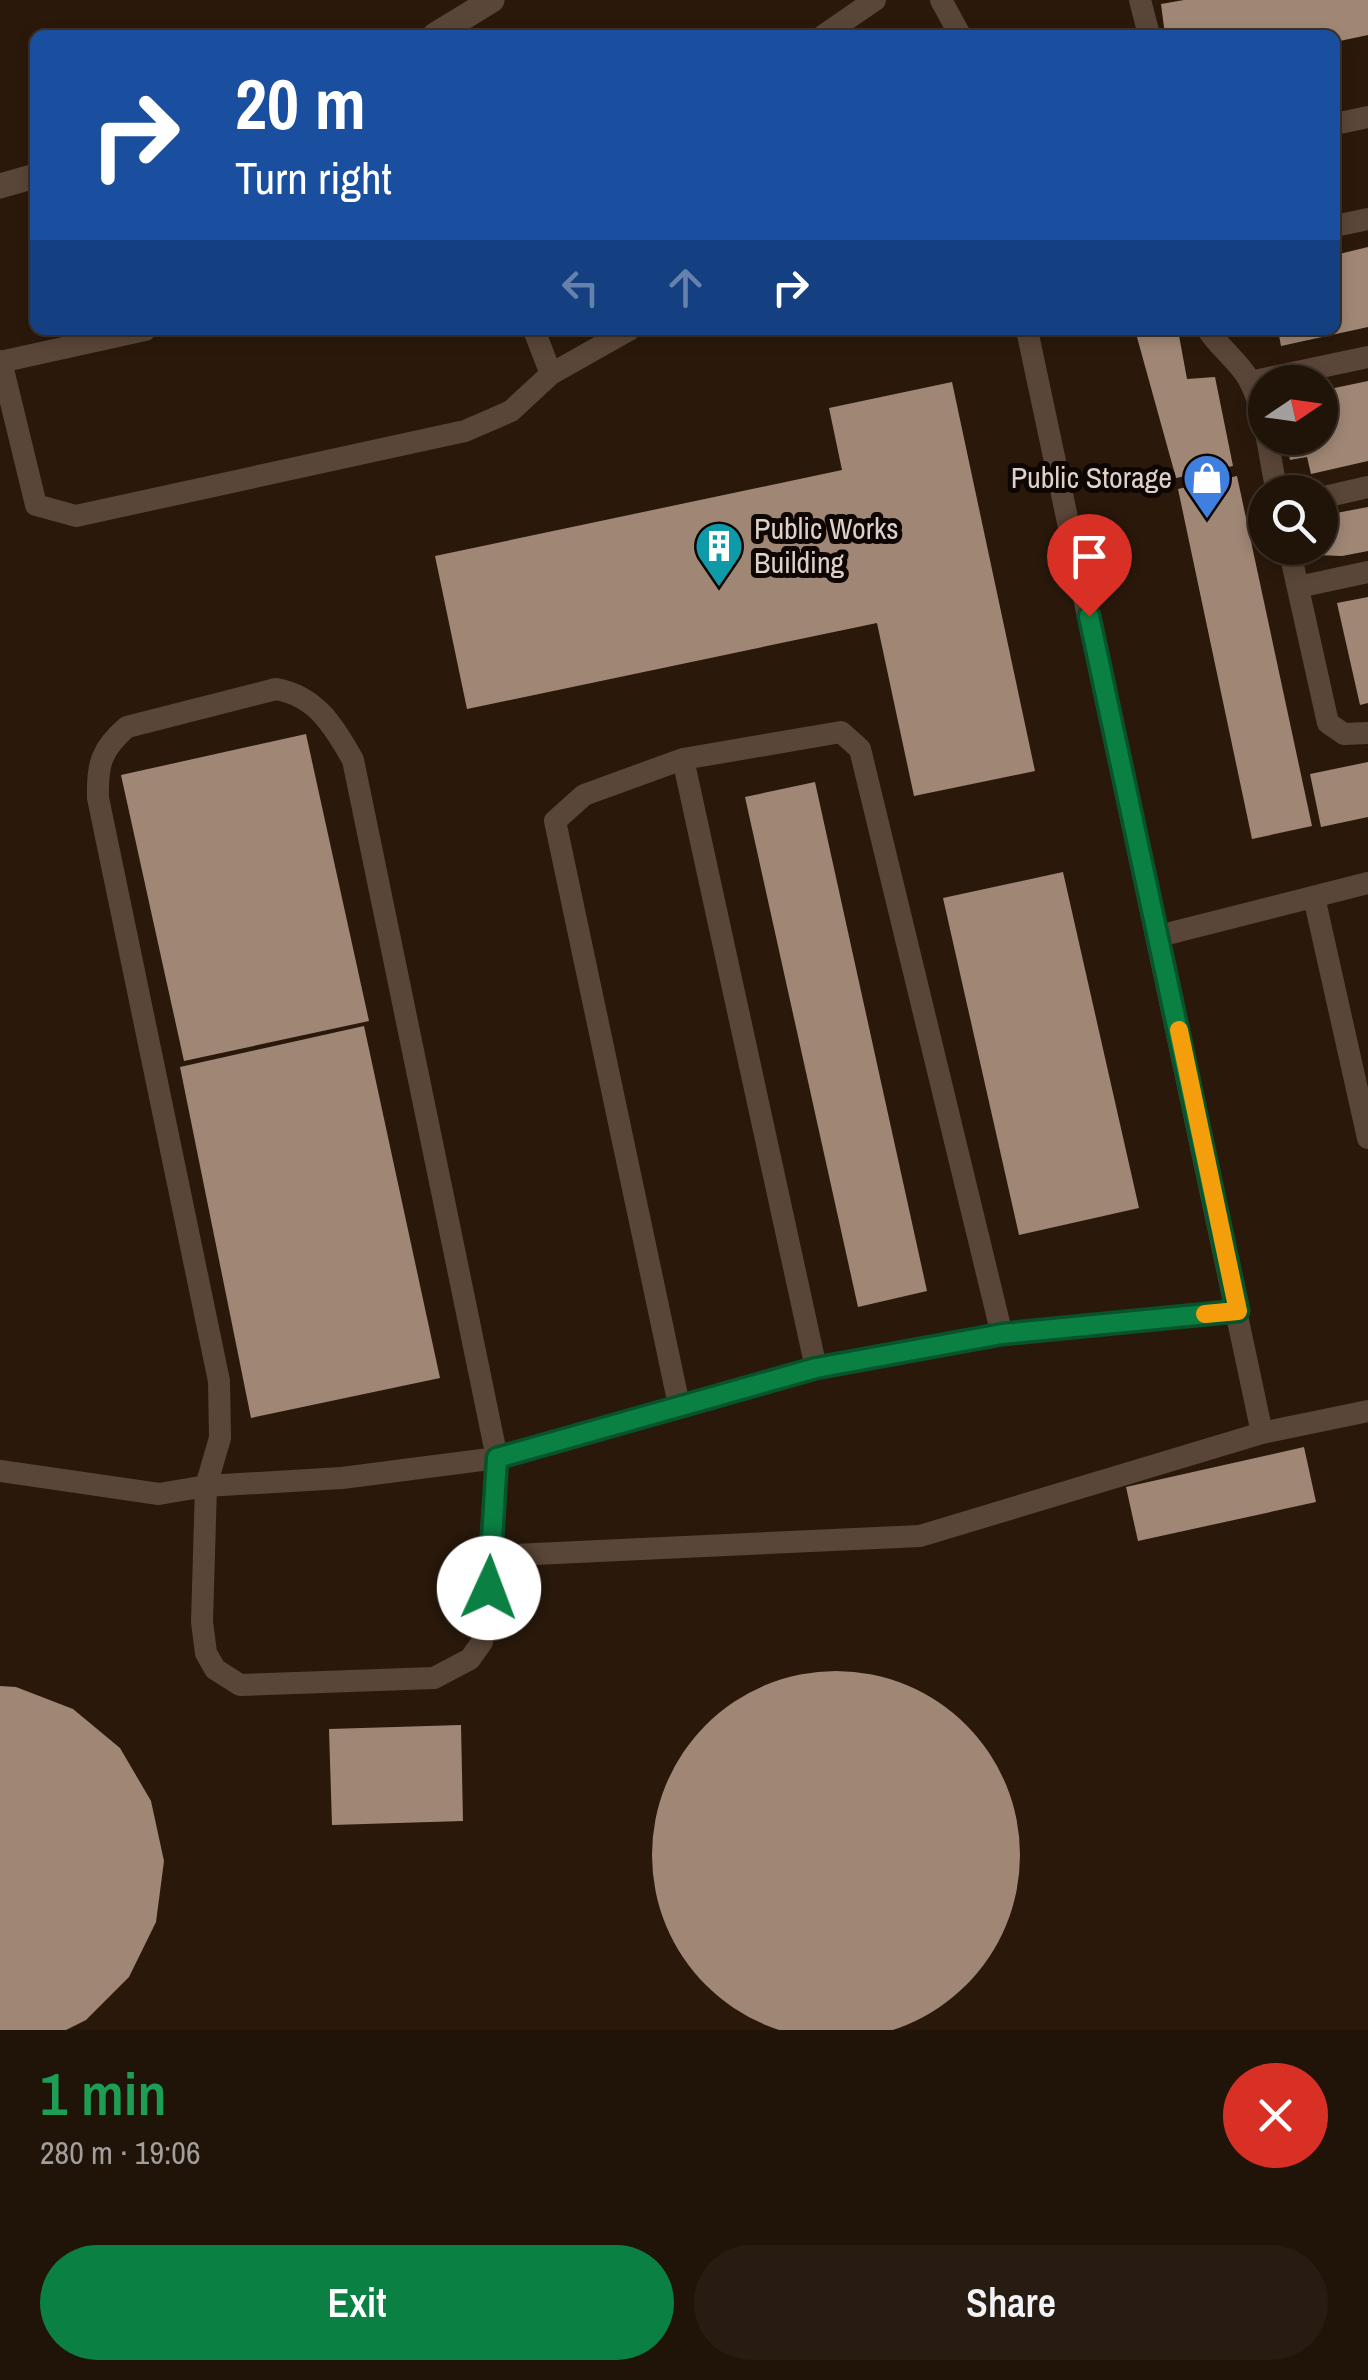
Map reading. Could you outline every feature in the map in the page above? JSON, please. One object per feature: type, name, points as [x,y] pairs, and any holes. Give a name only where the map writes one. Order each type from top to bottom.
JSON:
[{"type":"street","points":[[444,30],[492,0]]},
{"type":"street","points":[[0,186],[30,177]]},
{"type":"lane","points":[[831,30],[874,0]]},
{"type":"lane","points":[[941,0],[957,30]]},
{"type":"lane","points":[[1140,0],[1147,30]]},
{"type":"lane","points":[[1340,123],[1368,118]]},
{"type":"lane","points":[[1340,225],[1368,219]]},
{"type":"lane","points":[[122,335],[1,361],[36,505],[76,516],[465,431],[510,412],[552,374],[620,335]]},
{"type":"lane","points":[[536,335],[552,374]]},
{"type":"lane","points":[[1028,335],[1262,1432]]},
{"type":"lane","points":[[1212,335],[1248,380]]},
{"type":"lane","points":[[1330,365],[1368,357]]},
{"type":"lane","points":[[1338,494],[1368,487]]},
{"type":"lane","points":[[1293,565],[1328,723],[1344,734],[1368,733]]},
{"type":"lane","points":[[1298,587],[1368,572]]},
{"type":"lane","points":[[276,689],[298,693],[319,710],[353,760],[497,1458],[482,1642],[470,1659],[434,1678],[240,1685],[215,1669],[206,1652],[202,1622],[206,1486],[220,1438],[219,1381],[98,798],[98,763],[109,742],[127,727],[276,689]]},
{"type":"lane","points":[[679,1405],[556,820],[584,794],[684,758],[842,732],[860,749],[1002,1334]]},
{"type":"lane","points":[[684,758],[816,1368]]},
{"type":"lane","points":[[1159,936],[1368,883]]},
{"type":"lane","points":[[1314,897],[1368,1138]]},
{"type":"lane","points":[[0,1471],[160,1494],[206,1486],[342,1478],[497,1458],[816,1368],[1002,1334],[1238,1311]]},
{"type":"lane","points":[[490,1556],[920,1536],[1262,1432],[1368,1411]]},
{"type":"building","points":[[1184,0],[1368,0],[1368,35],[1340,41],[1340,30],[1164,30],[1161,4]]},
{"type":"building","points":[[1368,247],[1368,327],[1340,333],[1340,254]]},
{"type":"building","points":[[1136,335],[1179,335],[1187,379],[1215,377],[1233,466],[1176,478]]},
{"type":"building","points":[[1279,335],[1331,335],[1281,346]]},
{"type":"building","points":[[1368,381],[1368,461],[1311,474],[1307,457],[1290,460],[1289,455],[1338,455],[1338,387]]},
{"type":"building","name":"Public Works Building","points":[[952,382],[1035,771],[914,796],[877,623],[467,709],[435,556],[842,470],[829,408]]},
{"type":"building","points":[[1237,476],[1248,527],[1248,565],[1256,565],[1312,826],[1252,839],[1178,489]]},
{"type":"building","points":[[1368,507],[1368,551],[1338,556],[1338,513]]},
{"type":"building","points":[[1368,597],[1368,703],[1360,705],[1337,603]]},
{"type":"building","points":[[306,734],[369,1021],[184,1061],[121,775]]},
{"type":"building","points":[[1368,762],[1368,817],[1321,827],[1310,774]]},
{"type":"building","points":[[815,782],[927,1291],[858,1307],[745,797]]},
{"type":"building","points":[[1063,872],[1139,1208],[1019,1235],[943,898]]},
{"type":"building","points":[[364,1026],[440,1378],[251,1418],[180,1067]]},
{"type":"building","points":[[1304,1447],[1316,1502],[1138,1541],[1126,1487]]},
{"type":"building","points":[[818,1672],[854,1672],[889,1679],[923,1693],[953,1713],[978,1738],[998,1768],[1012,1802],[1019,1837],[1019,1873],[1012,1908],[989,1957],[953,1997],[923,2017],[892,2030],[780,2030],[734,2008],[694,1972],[674,1942],[660,1908],[653,1873],[653,1837],[660,1802],[674,1768],[694,1738],[719,1713],[749,1693],[783,1679]]},
{"type":"building","points":[[0,1686],[16,1687],[73,1709],[120,1748],[151,1801],[164,1861],[156,1922],[129,1977],[86,2020],[66,2030],[0,2030]]},
{"type":"building","points":[[461,1725],[463,1821],[332,1825],[329,1729]]},
{"type":"slow traffic","points":[[1179,1030],[1238,1311],[1205,1314]]},
{"type":"place","name":"Public Storage","points":[[1207,520]]},
{"type":"place","name":"Public Works Building","points":[[719,588]]},
{"type":"route","points":[[489,1588],[497,1458],[816,1368],[1002,1334],[1238,1311],[1089,616]]}]
